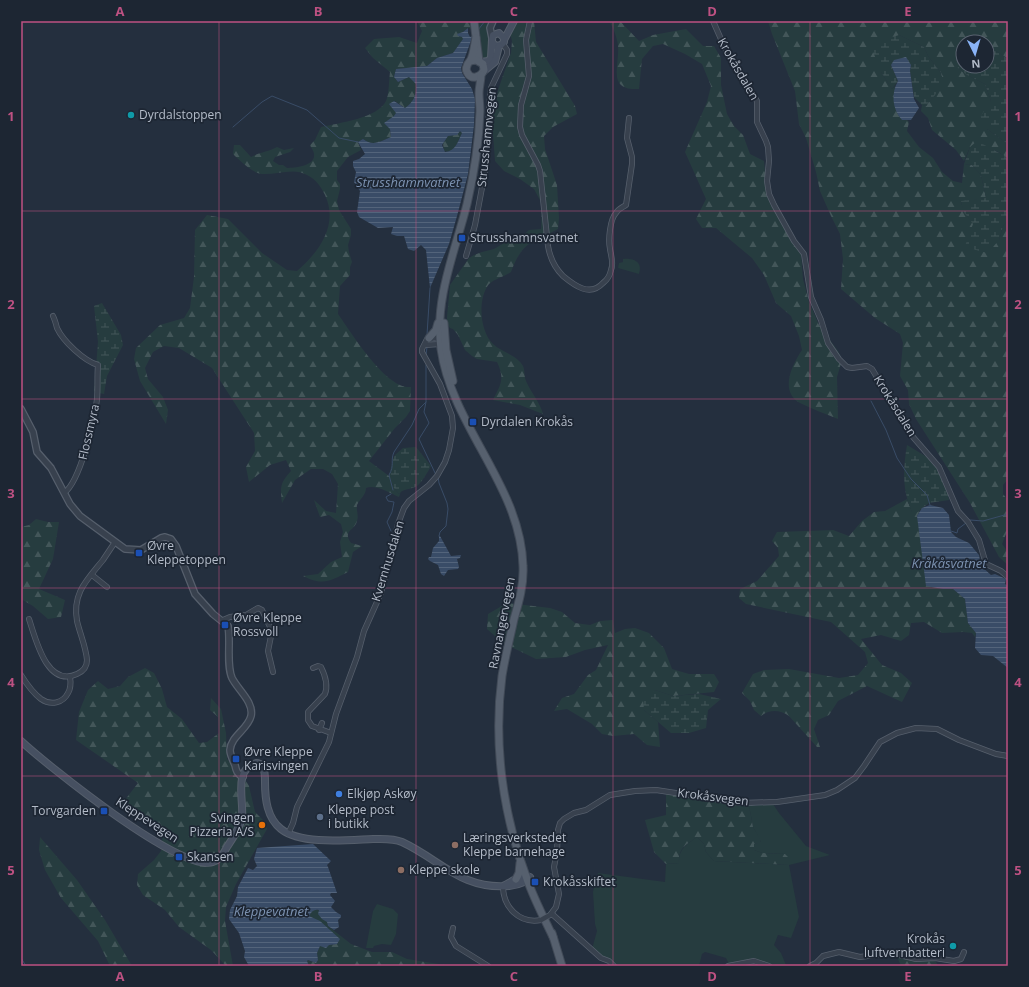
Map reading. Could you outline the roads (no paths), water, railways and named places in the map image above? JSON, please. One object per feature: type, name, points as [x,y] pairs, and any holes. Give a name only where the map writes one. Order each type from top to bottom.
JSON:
[{"type":"main road","points":[[474,21],[480,61],[483,66],[482,74]]},
{"type":"main road","points":[[476,38],[470,61],[466,68],[468,74],[475,78],[482,74],[495,62],[502,43],[514,22]]},
{"type":"main road","points":[[470,61],[488,61],[491,58],[495,37],[514,22]]},
{"type":"main road","points":[[495,37],[503,36],[502,43]]},
{"type":"main road","points":[[495,37],[496,46],[502,43]]},
{"type":"main road","name":"Ravnangervegen","points":[[482,74],[479,93],[480,119],[474,166],[467,204],[450,267],[440,315],[442,341],[446,373],[452,391],[472,435],[475,437],[512,514],[519,534],[523,560],[523,576],[520,596],[508,644],[499,715],[502,779],[520,857],[528,878],[548,919],[552,937],[562,966]]},
{"type":"main road","name":"Ravnangervegen","points":[[471,76],[479,93]]},
{"type":"main road","name":"Ravnangervegen","points":[[442,341],[447,280]]},
{"type":"main road","points":[[425,341],[436,330],[440,315]]},
{"type":"main road","name":"Kleppevegen","points":[[21,741],[48,764],[141,832],[186,858],[203,863],[212,863],[219,859],[239,828],[242,817],[240,791],[243,777]]},
{"type":"main road","points":[[243,777],[246,770],[251,765],[256,763],[262,766],[264,772],[266,799],[271,817],[281,829],[295,837],[309,839],[396,840],[412,847],[462,878],[477,883],[503,886],[517,885],[528,878]]},
{"type":"main road","name":"Ravnangervegen","points":[[511,822],[528,878]]},
{"type":"main road","points":[[516,879],[520,868],[520,857]]},
{"type":"main road","points":[[503,886],[516,879],[528,878]]},
{"type":"street","points":[[494,21],[495,37]]},
{"type":"street","points":[[530,21],[526,40],[529,76],[520,110],[520,127],[522,135],[540,171],[550,258],[562,274],[577,286],[586,290],[597,289],[612,270],[609,240],[612,224],[616,213],[626,205],[632,164],[632,157],[627,138],[629,118]]},
{"type":"street","name":"Krokåsdalen","points":[[714,21],[720,23]]},
{"type":"street","name":"Krokåsdalen","points":[[714,21],[728,54],[757,100],[757,122],[768,147],[766,181],[769,194],[793,239],[804,254],[811,297],[821,320],[828,343],[839,359],[847,367],[852,368],[867,366],[872,370],[913,437],[939,467],[958,511],[968,522],[979,540],[986,564],[1001,571],[1008,577]]},
{"type":"street","name":"Strusshamnvegen","points":[[466,256],[475,225],[487,161],[491,88],[507,54],[506,47],[502,43]]},
{"type":"street","name":"Flossmyra","points":[[53,316],[59,331],[71,346],[88,361],[98,365],[97,399],[82,462],[68,491],[64,493]]},
{"type":"street","points":[[425,341],[442,341]]},
{"type":"street","points":[[425,341],[442,341]]},
{"type":"street","name":"Kvernhusdalen","points":[[288,834],[293,823],[297,807],[328,746],[364,631],[381,593],[398,524],[404,508],[408,502],[437,476],[445,462],[449,450],[453,428],[452,416],[440,384],[423,354],[422,349],[425,341]]},
{"type":"street","points":[[21,410],[33,432],[37,452],[51,468],[76,513],[125,550],[141,550],[165,537],[171,539],[187,571],[194,591],[213,614],[223,620],[228,628],[231,674],[250,705],[251,711],[247,725],[230,747],[237,773],[243,777]]},
{"type":"street","points":[[29,619],[35,638],[49,666],[60,676],[70,677],[81,672],[87,666],[87,657],[78,623],[76,607],[80,590],[115,542]]},
{"type":"street","points":[[92,575],[107,586]]},
{"type":"street","points":[[223,620],[230,617],[246,615],[258,608],[262,610],[271,629],[268,651],[273,672]]},
{"type":"street","points":[[313,668],[318,666],[321,668],[325,676],[326,691],[308,712],[308,720],[312,726],[319,730],[331,733]]},
{"type":"street","points":[[21,675],[42,699],[51,703],[58,703],[68,694],[70,677]]},
{"type":"street","points":[[319,730],[322,723]]},
{"type":"street","name":"Krokåsvegen","points":[[551,914],[556,907],[560,894],[554,867],[560,823],[574,813],[586,810],[610,796],[635,791],[656,790],[738,802],[777,802],[825,795],[837,790],[860,773],[880,742],[897,733],[916,728],[937,729],[996,754],[1008,756]]},
{"type":"street","points":[[503,886],[505,901],[509,909],[515,914],[527,920],[541,920],[551,914],[601,958],[609,961],[614,966]]},
{"type":"street","points":[[453,928],[451,937],[456,946],[488,966]]},
{"type":"street","points":[[810,966],[816,963],[823,956],[835,952],[860,957],[891,953],[916,959],[930,958],[954,961],[961,959],[964,952]]},
{"type":"street","points":[[728,966],[754,961],[769,966]]},
{"type":"water","name":"Strusshamnvatnet","points":[[468,28],[468,33],[470,37],[472,36],[472,38],[461,68],[462,73],[472,89],[475,99],[474,125],[468,174],[449,244],[430,288],[426,250],[421,245],[414,251],[408,249],[404,236],[391,234],[393,227],[378,228],[359,217],[357,212],[360,191],[354,182],[356,172],[353,166],[353,161],[359,159],[365,154],[358,142],[363,139],[370,143],[374,143],[391,137],[390,129],[384,123],[396,113],[389,104],[394,101],[405,108],[414,98],[416,84],[409,77],[398,82],[394,77],[396,69],[427,66],[437,58],[453,53],[463,39],[457,34]],"holes":[[[460,131],[462,133],[454,148],[445,152],[442,145],[448,136],[457,135]]]},
{"type":"water","points":[[906,57],[911,65],[910,71],[914,99],[919,108],[911,120],[902,120],[894,106],[894,91],[898,81],[891,65],[894,60]]},
{"type":"water","name":"Kråkåsvatnet","points":[[930,505],[943,508],[949,515],[951,532],[956,537],[969,543],[979,555],[981,566],[991,575],[995,574],[1006,579],[1005,584],[1008,586],[1008,668],[993,656],[981,655],[975,648],[976,633],[968,623],[965,599],[953,589],[926,586],[917,516],[922,508]]},
{"type":"water","points":[[439,536],[451,556],[461,555],[460,558],[457,559],[458,569],[448,570],[444,576],[441,574],[438,565],[428,559],[431,557],[433,548],[439,541]]},
{"type":"water","name":"Kleppevatnet","points":[[313,844],[331,861],[327,865],[337,893],[331,893],[330,895],[335,901],[331,907],[341,915],[341,917],[338,920],[339,927],[334,930],[328,926],[327,922],[318,914],[319,910],[313,911],[309,916],[320,921],[340,939],[337,944],[329,945],[326,948],[320,946],[317,953],[318,960],[316,963],[308,960],[309,966],[249,966],[244,957],[245,951],[239,933],[229,919],[230,910],[237,896],[238,887],[248,868],[253,870],[257,866],[254,859],[257,848]]},
{"type":"waterway","points":[[478,30],[485,21]]},
{"type":"waterway","points":[[233,127],[262,102],[272,96],[307,110],[339,138],[358,142]]},
{"type":"waterway","points":[[427,335],[430,288]]},
{"type":"waterway","points":[[426,355],[427,347]]},
{"type":"waterway","points":[[426,365],[426,402],[424,412],[429,423],[419,439],[436,475]]},
{"type":"waterway","points":[[871,401],[886,430],[897,458],[911,479],[927,495],[930,505]]},
{"type":"waterway","points":[[393,490],[389,475],[392,468],[392,458],[394,452],[412,425],[419,409],[426,402]]},
{"type":"waterway","points":[[438,477],[448,509],[446,526],[440,532],[439,536]]},
{"type":"waterway","points":[[391,494],[386,497],[388,501],[394,502],[392,512],[387,522],[391,531]]},
{"type":"waterway","points":[[970,520],[983,521],[1008,514]]},
{"type":"waterway","points":[[951,531],[957,533],[958,529],[966,523]]},
{"type":"waterway","points":[[21,958],[26,966]]},
{"type":"place","name":"Dyrdalstoppen","points":[[131,115]]},
{"type":"place","name":"Strusshamnsvatnet","points":[[462,238]]},
{"type":"place","name":"Dyrdalen Krokås","points":[[473,422]]},
{"type":"place","name":"Øvre Kleppetoppen","points":[[139,553]]},
{"type":"place","name":"Øvre Kleppe Rossvoll","points":[[225,625]]},
{"type":"place","name":"Øvre Kleppe Karisvingen","points":[[236,759]]},
{"type":"place","name":"Elkjøp Askøy","points":[[339,794]]},
{"type":"place","name":"Torvgarden","points":[[104,811]]},
{"type":"place","name":"Kleppe post i butikk","points":[[320,817]]},
{"type":"place","name":"Svingen Pizzeria A/S","points":[[262,825]]},
{"type":"place","name":"Læringsverkstedet Kleppe barnehage","points":[[455,845]]},
{"type":"place","name":"Skansen","points":[[179,857]]},
{"type":"place","name":"Kleppe skole","points":[[401,870]]},
{"type":"place","name":"Krokåsskiftet","points":[[535,882]]},
{"type":"place","name":"Krokås luftvernbatteri","points":[[953,946]]}]
